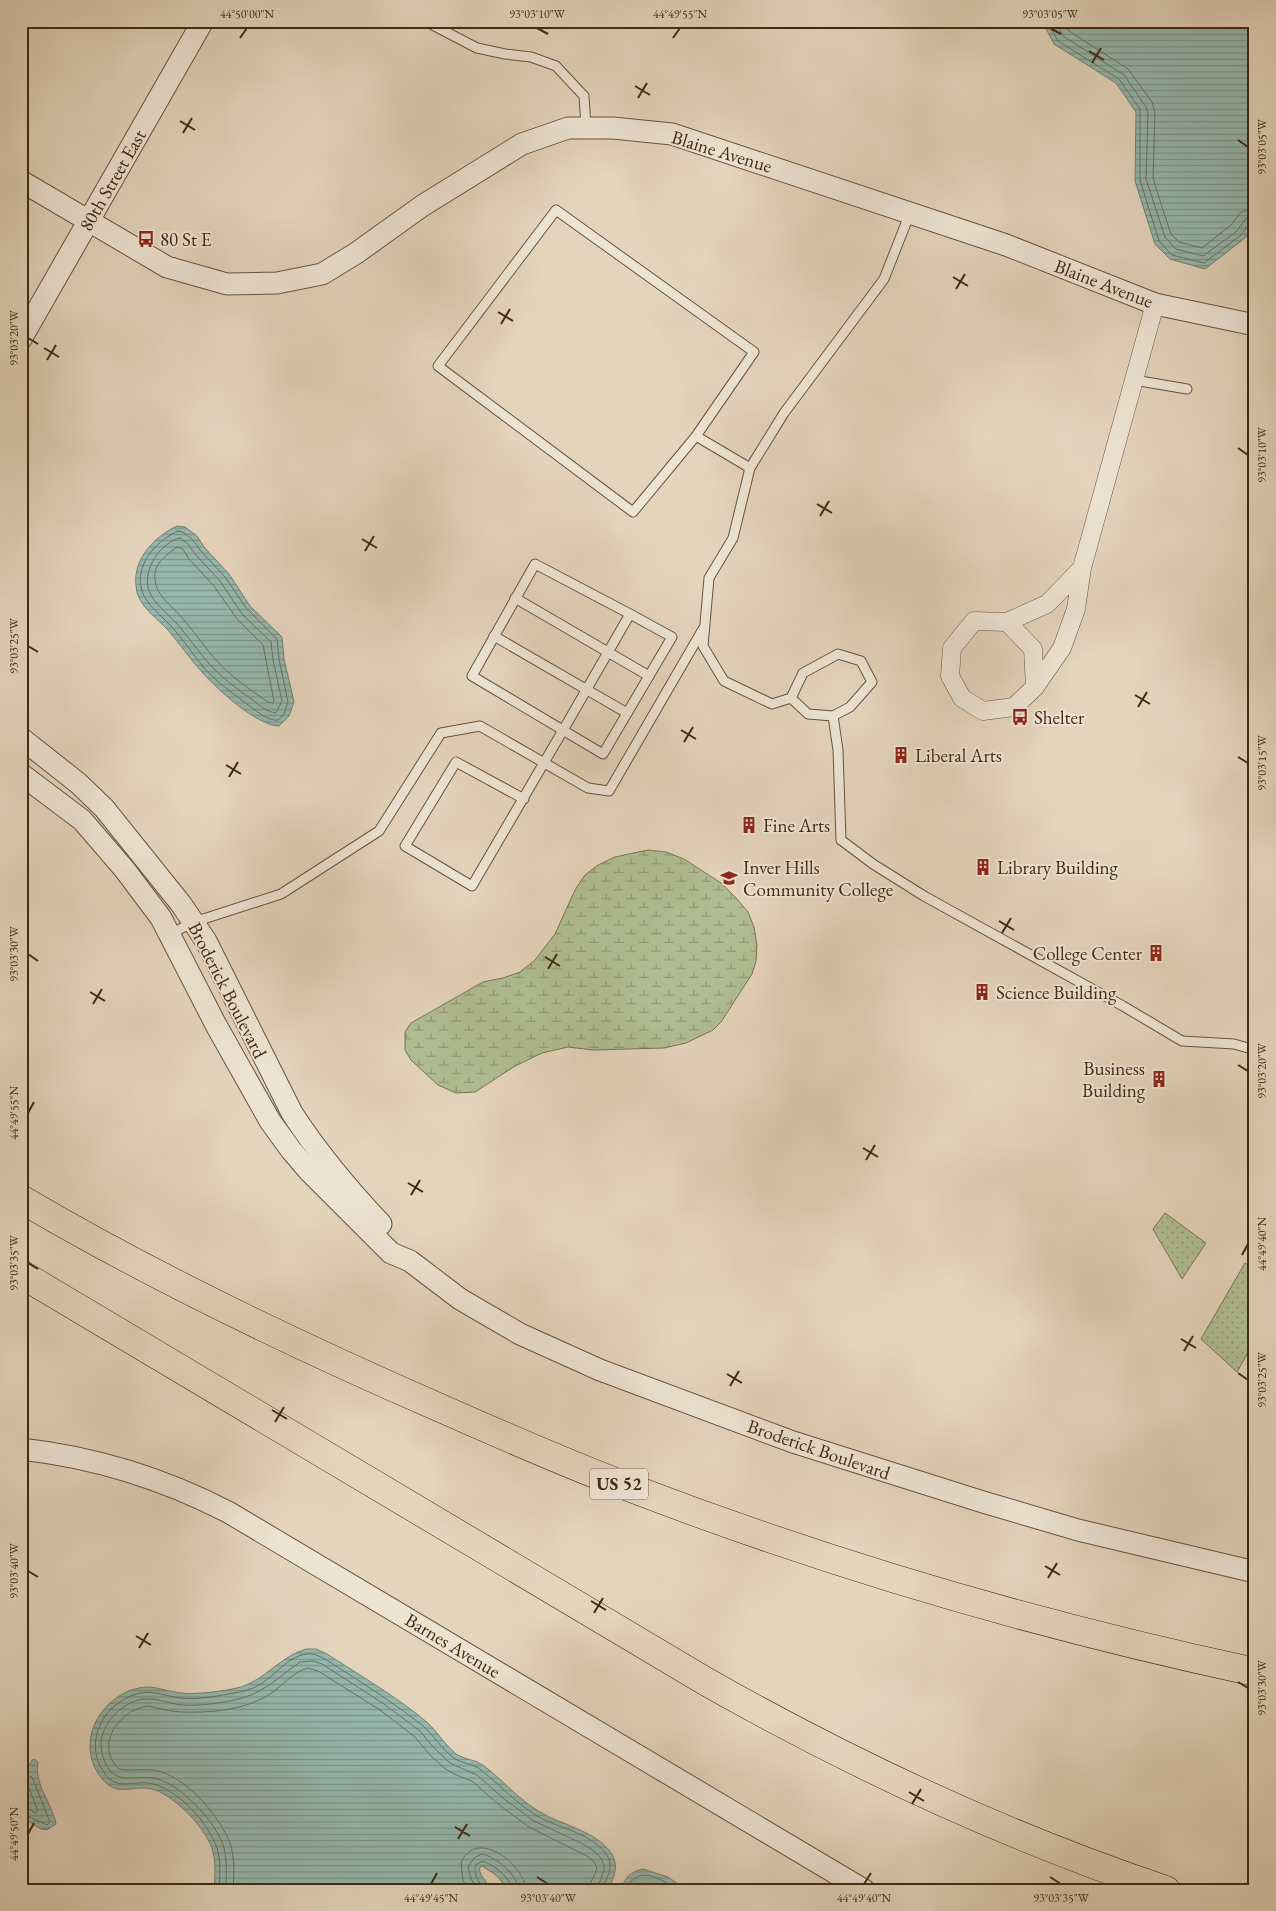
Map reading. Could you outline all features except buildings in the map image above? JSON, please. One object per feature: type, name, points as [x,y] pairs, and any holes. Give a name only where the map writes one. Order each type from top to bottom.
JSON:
[{"type":"highway","name":"US 52","points":[[21,1199],[138,1264],[264,1328],[388,1385],[621,1485],[769,1538],[920,1587],[1059,1625],[1255,1672]]},
{"type":"highway","points":[[21,1274],[705,1682],[768,1717],[881,1775],[956,1810],[1070,1856],[1166,1890]]},
{"type":"street","name":"80th Street East","points":[[21,339],[203,21]]},
{"type":"street","name":"Blaine Avenue","points":[[21,181],[167,267],[227,284],[277,283],[322,274],[355,254],[422,206],[522,144],[568,128],[672,134],[1006,245],[1155,304],[1255,324]]},
{"type":"street","points":[[1082,568],[1046,604],[1007,622],[974,621],[952,648],[950,676],[962,698],[982,711],[1014,706],[1035,687],[1062,648],[1076,609],[1082,568],[1155,304]]},
{"type":"street","points":[[1007,622],[1033,649],[1035,687]]},
{"type":"street","name":"Broderick Boulevard","points":[[21,738],[78,783],[104,808],[156,870],[206,941],[292,1113],[328,1164],[404,1248],[410,1262]]},
{"type":"street","name":"Broderick Boulevard","points":[[21,774],[82,820],[125,870],[161,918],[216,1025],[270,1121],[291,1150],[308,1170],[391,1253],[410,1262],[460,1299],[528,1338],[600,1370],[802,1445],[983,1502],[1119,1540],[1255,1572]]},
{"type":"street","name":"Barnes Avenue","points":[[21,1449],[60,1454],[120,1469],[180,1489],[203,1499],[286,1546],[864,1890]]},
{"type":"lane","points":[[425,21],[477,48],[531,57],[556,66],[584,96],[586,128]]},
{"type":"lane","points":[[556,210],[754,352],[696,436],[633,512],[438,366],[556,210]]},
{"type":"lane","points":[[791,698],[808,714],[833,716],[850,707],[872,682],[862,661],[838,654],[803,673],[791,698],[772,704],[724,681],[703,646],[709,578],[733,538],[750,468],[784,413],[884,279],[910,213]]},
{"type":"lane","points":[[1134,380],[1188,389]]},
{"type":"lane","points":[[696,436],[750,468]]},
{"type":"lane","points":[[535,564],[630,614],[672,637],[603,754],[472,676],[535,564]]},
{"type":"lane","points":[[516,598],[649,676]]},
{"type":"lane","points":[[524,799],[456,762],[405,846],[472,886],[545,764],[630,614]]},
{"type":"lane","points":[[169,935],[194,922],[281,894],[379,830],[441,733],[480,726],[588,788],[609,791],[705,626]]},
{"type":"lane","points":[[494,636],[627,714]]},
{"type":"lane","points":[[833,716],[838,750],[841,840],[873,864],[924,896],[1115,1001],[1182,1041],[1234,1044],[1255,1050]]},
{"type":"green space","points":[[648,850],[666,852],[684,859],[721,883],[748,912],[754,927],[757,945],[756,961],[752,974],[721,1022],[713,1030],[686,1043],[664,1048],[593,1050],[568,1047],[542,1053],[515,1066],[475,1092],[456,1093],[438,1085],[411,1060],[405,1050],[405,1032],[411,1023],[483,982],[520,972],[535,960],[555,934],[575,890],[585,875],[598,865],[615,857]]},
{"type":"green space","points":[[1165,1213],[1206,1243],[1182,1279],[1153,1229]]},
{"type":"green space","points":[[1245,1263],[1255,1269],[1255,1340],[1237,1372],[1201,1339]]},
{"type":"water","points":[[1042,21],[1255,21],[1255,223],[1245,238],[1205,269],[1170,259],[1155,244],[1135,181],[1136,112],[1116,83],[1054,44]]},
{"type":"water","points":[[177,526],[185,527],[197,536],[204,547],[229,574],[250,606],[282,637],[284,659],[294,702],[289,716],[279,726],[259,720],[217,687],[139,598],[136,581],[140,561],[145,552],[159,537]]},
{"type":"water","points":[[306,1649],[316,1649],[327,1654],[416,1713],[428,1723],[456,1754],[484,1766],[532,1807],[549,1817],[594,1837],[602,1843],[612,1855],[615,1865],[613,1880],[608,1889],[509,1890],[496,1875],[482,1866],[479,1868],[481,1875],[492,1890],[214,1890],[215,1866],[213,1852],[205,1834],[190,1815],[163,1794],[146,1788],[117,1789],[106,1783],[101,1778],[92,1760],[90,1747],[94,1725],[107,1706],[125,1693],[136,1689],[151,1687],[187,1693],[211,1692],[241,1687],[258,1679],[297,1652]]},
{"type":"water","points":[[34,1759],[38,1762],[37,1771],[41,1786],[56,1824],[47,1830],[41,1829],[21,1817],[21,1780]]},
{"type":"water","points":[[643,1869],[668,1877],[687,1890],[621,1890],[629,1876]]},
{"type":"place","name":"80 St E","points":[[146,239]]},
{"type":"place","name":"Shelter","points":[[1020,717]]},
{"type":"place","name":"Liberal Arts","points":[[901,755]]},
{"type":"place","name":"Fine Arts","points":[[749,825]]},
{"type":"place","name":"Library Building","points":[[983,867]]},
{"type":"place","name":"Inver Hills Community College","points":[[729,878]]},
{"type":"place","name":"College Center","points":[[1156,953]]},
{"type":"place","name":"Science Building","points":[[982,992]]},
{"type":"place","name":"Business Building","points":[[1159,1079]]}]
